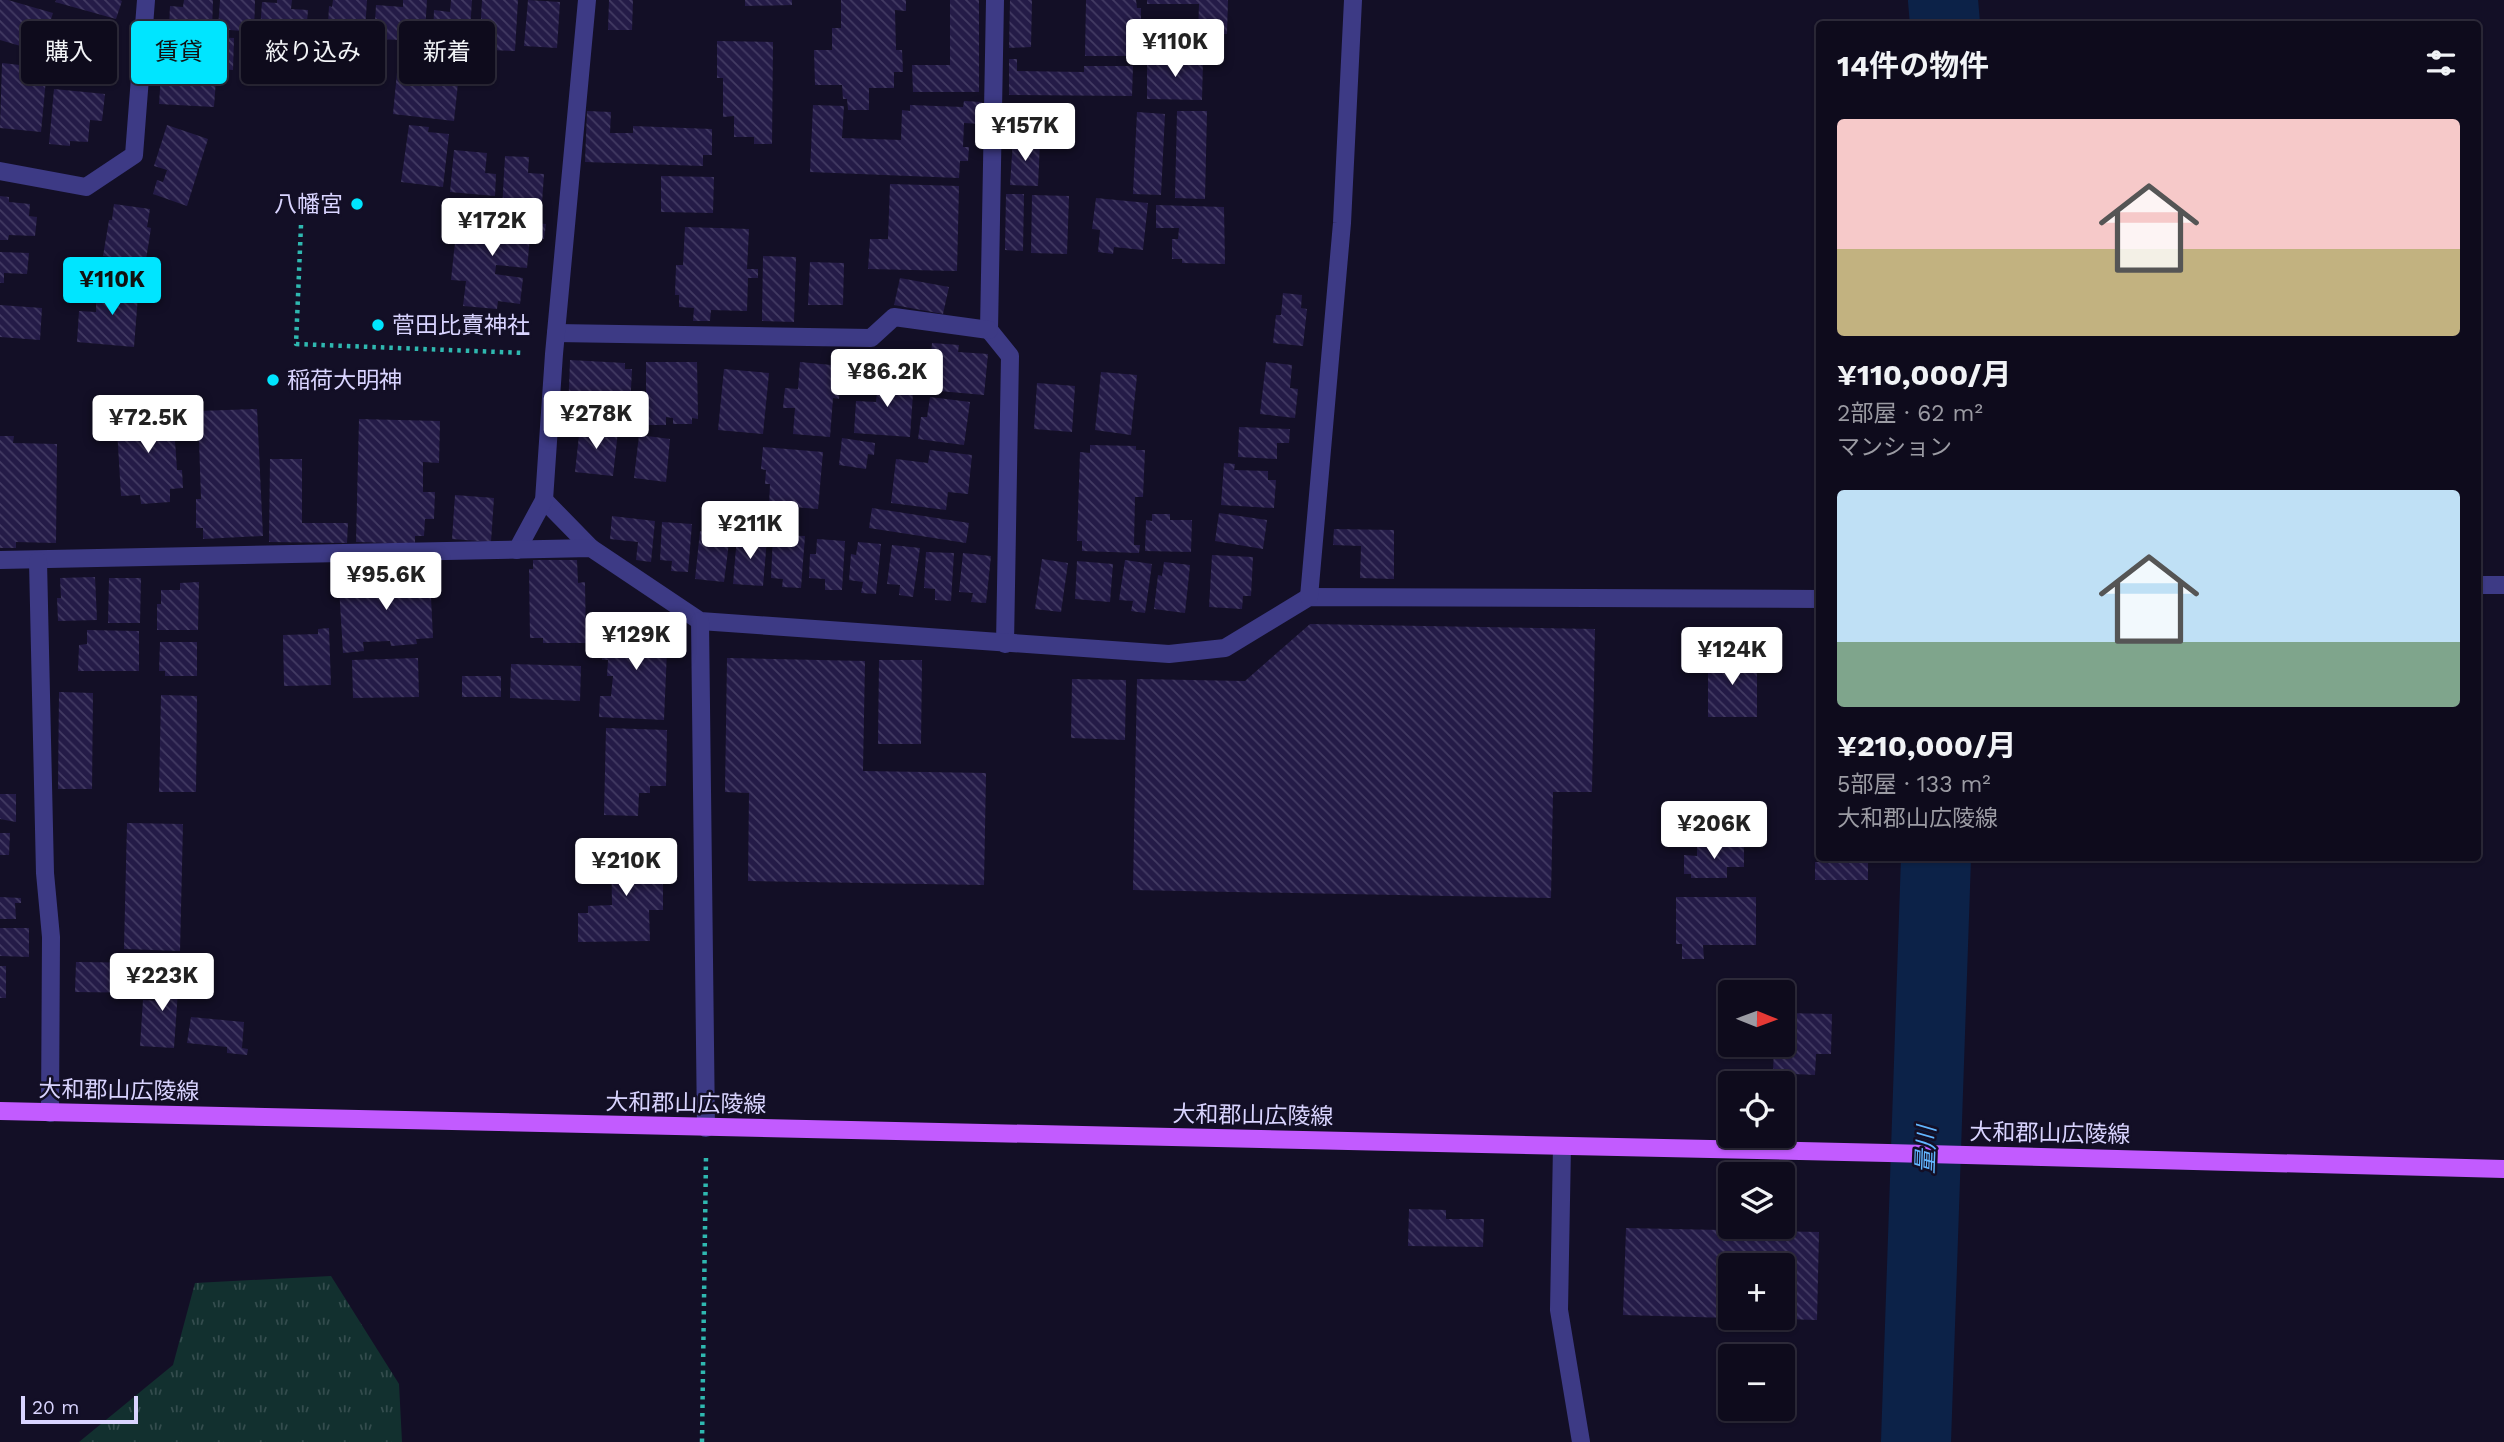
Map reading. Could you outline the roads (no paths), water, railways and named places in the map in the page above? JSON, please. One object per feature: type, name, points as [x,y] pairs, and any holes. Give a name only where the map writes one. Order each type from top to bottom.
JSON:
[{"type":"main road","name":"大和郡山広陵線","points":[[0,1111],[2504,1169]]},
{"type":"street","points":[[0,172],[86,187],[134,155],[146,0]]},
{"type":"street","points":[[517,550],[544,500],[554,354],[587,0]]},
{"type":"street","points":[[995,0],[989,330],[1010,356],[1005,643]]},
{"type":"street","points":[[1310,597],[1342,223],[1353,0]]},
{"type":"street","points":[[556,333],[871,338],[894,317],[989,330]]},
{"type":"street","points":[[544,500],[591,548],[700,621],[1169,654],[1226,648],[1310,597],[1816,599]]},
{"type":"street","points":[[0,560],[591,548]]},
{"type":"street","points":[[38,561],[45,873],[51,937],[50,1112]]},
{"type":"street","points":[[2481,585],[2504,585]]},
{"type":"street","points":[[700,621],[706,1128]]},
{"type":"street","points":[[1562,1146],[1559,1310],[1581,1442]]},
{"type":"waterway","name":"量川","points":[[1943,0],[1945,21]]},
{"type":"waterway","name":"量川","points":[[1916,1442],[1936,861]]},
{"type":"place","name":"八幡宮","points":[[357,204]]},
{"type":"place","name":"菅田比賣神社","points":[[378,325]]},
{"type":"place","name":"稲荷大明神","points":[[273,380]]}]
